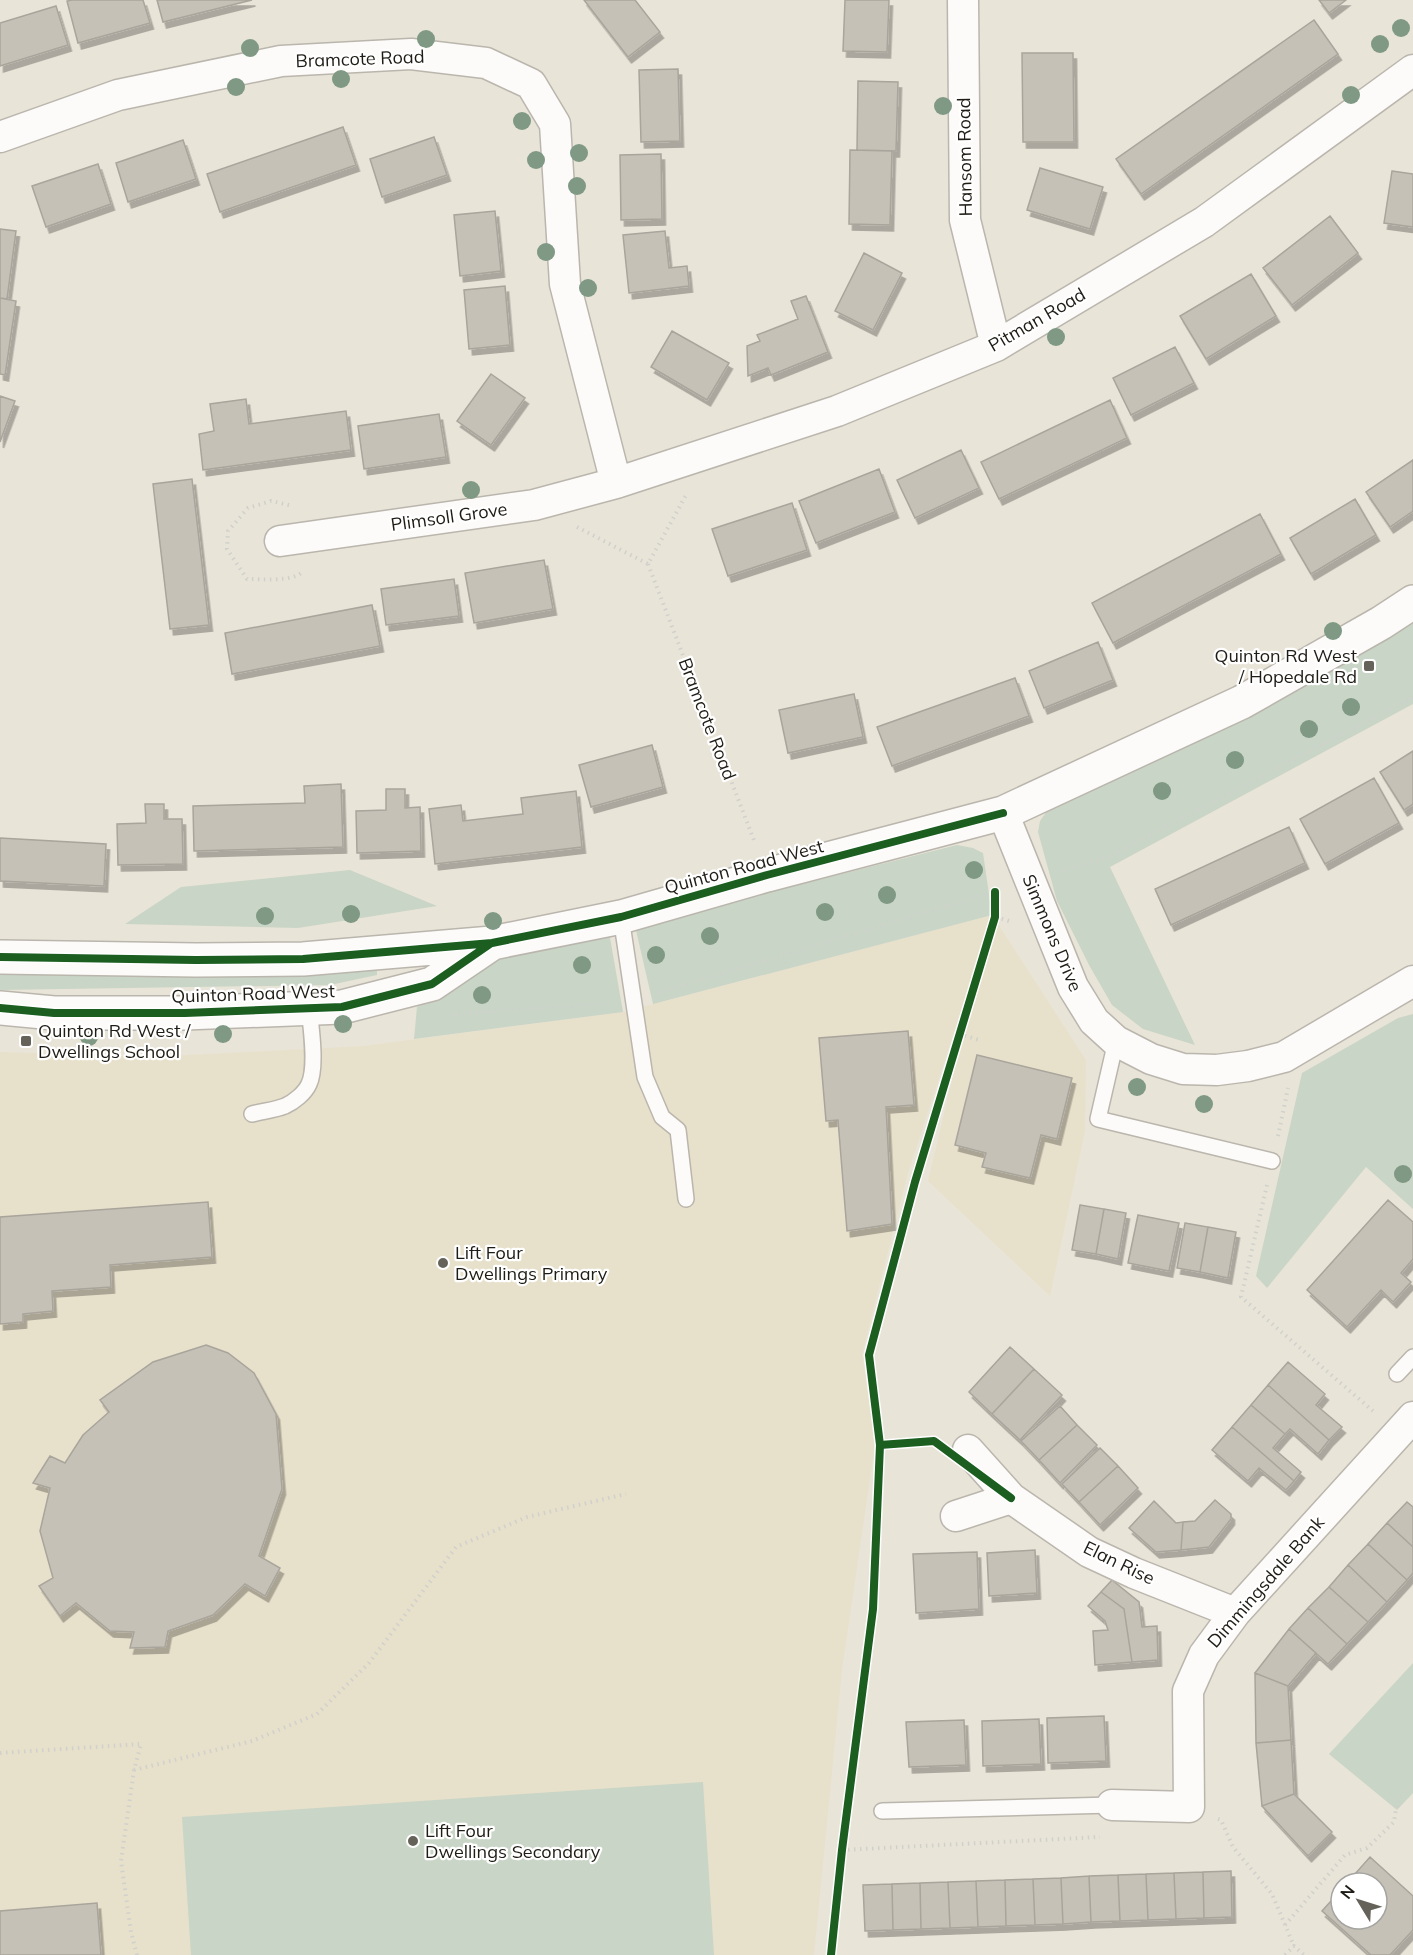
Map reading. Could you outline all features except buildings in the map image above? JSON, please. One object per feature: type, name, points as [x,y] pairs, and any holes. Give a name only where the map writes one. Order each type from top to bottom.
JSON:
[{"type":"street","name":"Hansom Road","points":[[963,0],[965,220],[996,345]]},
{"type":"street","name":"Bramcote Road","points":[[0,137],[118,95],[281,61],[411,54],[486,63],[531,84],[555,124],[566,284],[616,483]]},
{"type":"street","name":"Pitman Road","points":[[616,483],[837,411],[996,345],[1204,222],[1413,70]]},
{"type":"street","name":"Plimsoll Grove","points":[[280,541],[534,504],[616,483]]},
{"type":"street","name":"Quinton Road West","points":[[0,957],[139,960],[303,959],[492,943],[621,917],[767,875],[1003,813],[1242,702],[1381,624],[1413,602]]},
{"type":"street","name":"Simmons Drive","points":[[1003,813],[1073,987],[1094,1021],[1116,1041],[1151,1059],[1183,1069],[1217,1070],[1248,1066],[1284,1057],[1413,981]]},
{"type":"street","name":"Quinton Road West","points":[[0,1008],[54,1013],[342,1007],[432,984],[492,943]]},
{"type":"street","name":"Dimmingsdale Bank","points":[[1189,1807],[1188,1691],[1204,1656],[1235,1613],[1406,1425]]},
{"type":"street","name":"Elan Rise","points":[[956,1449],[1011,1498],[1089,1552],[1134,1573],[1235,1613]]},
{"type":"street","points":[[956,1516],[1011,1498]]},
{"type":"street","points":[[1112,1805],[1189,1807]]},
{"type":"lane","points":[[621,917],[645,1077],[662,1117],[678,1130],[686,1199]]},
{"type":"lane","points":[[252,1114],[284,1106],[297,1099],[309,1083],[312,1065],[309,1008]]},
{"type":"lane","points":[[1116,1041],[1098,1119],[1272,1161]]},
{"type":"lane","points":[[1397,1374],[1413,1357]]},
{"type":"lane","points":[[882,1811],[1112,1805]]},
{"type":"path","points":[[534,504],[535,509],[540,508],[648,564],[687,493]]},
{"type":"path","points":[[441,1015],[634,1001],[1110,856],[1413,697]]},
{"type":"path","points":[[831,1955],[873,1609],[880,1445],[869,1355],[915,1182],[995,917],[995,891]]},
{"type":"path","points":[[995,917],[1009,921]]},
{"type":"path","points":[[959,1034],[979,1040]]},
{"type":"path","points":[[1284,1057],[1289,1091],[1241,1297],[1406,1425]]},
{"type":"path","points":[[880,1445],[934,1441],[956,1449]]},
{"type":"path","points":[[134,1770],[252,1741],[317,1714],[369,1663],[456,1547],[527,1517],[626,1494]]},
{"type":"path","points":[[0,1753],[141,1744],[134,1770],[121,1861],[131,1932],[137,1955]]},
{"type":"path","points":[[1285,1925],[1345,1855],[1367,1848],[1394,1822],[1397,1801],[1413,1783]]},
{"type":"path","points":[[842,1850],[1115,1836],[1112,1805]]},
{"type":"path","points":[[1189,1807],[1221,1821],[1233,1847],[1272,1894],[1294,1946],[1304,1955]]},
{"type":"path","points":[[1285,1955],[1294,1946]]},
{"type":"shaded area","name":"Lift Four Dwellings Primary","points":[[992,915],[1086,1060],[1085,1131],[1050,1296],[928,1181],[989,925],[908,1173],[862,1354],[875,1444],[842,1670],[814,1955],[0,1955],[0,1052],[151,1057],[364,1046],[623,1012]]},
{"type":"green space","points":[[1413,621],[1413,704],[1110,867],[1195,1045],[1143,1029],[1112,1005],[1057,901],[1038,832],[1040,821],[1047,811],[1369,650]]},
{"type":"green space","points":[[957,845],[973,848],[983,853],[992,915],[653,1004],[635,926]]},
{"type":"green space","points":[[350,870],[437,906],[298,928],[125,924],[181,887]]},
{"type":"green space","points":[[609,932],[623,1012],[414,1039],[417,1007],[508,955]]},
{"type":"green space","points":[[377,964],[377,975],[330,985],[0,990],[0,968]]},
{"type":"green space","points":[[1413,1014],[1413,1209],[1366,1167],[1267,1288],[1256,1276],[1302,1073],[1398,1018]]},
{"type":"green space","points":[[1413,1663],[1413,1793],[1397,1810],[1329,1754]]},
{"type":"green space","points":[[703,1782],[714,1955],[191,1955],[182,1817]]},
{"type":"cycle path","points":[[0,957],[303,959],[492,943],[621,917],[767,875],[1003,813]]},
{"type":"cycle path","points":[[880,1445],[869,1355],[915,1182],[995,917],[995,892]]},
{"type":"cycle path","points":[[0,1008],[54,1013],[185,1013],[342,1007],[432,984],[490,944]]},
{"type":"cycle path","points":[[831,1955],[873,1609],[880,1445],[934,1441],[1011,1498]]},
{"type":"place","name":"Quinton Rd West / Hopedale Rd","points":[[1369,666]]},
{"type":"place","name":"Quinton Rd West / Dwellings School","points":[[26,1041]]},
{"type":"place","name":"Lift Four Dwellings Primary","points":[[443,1263]]},
{"type":"place","name":"Lift Four Dwellings Secondary","points":[[413,1841]]}]
